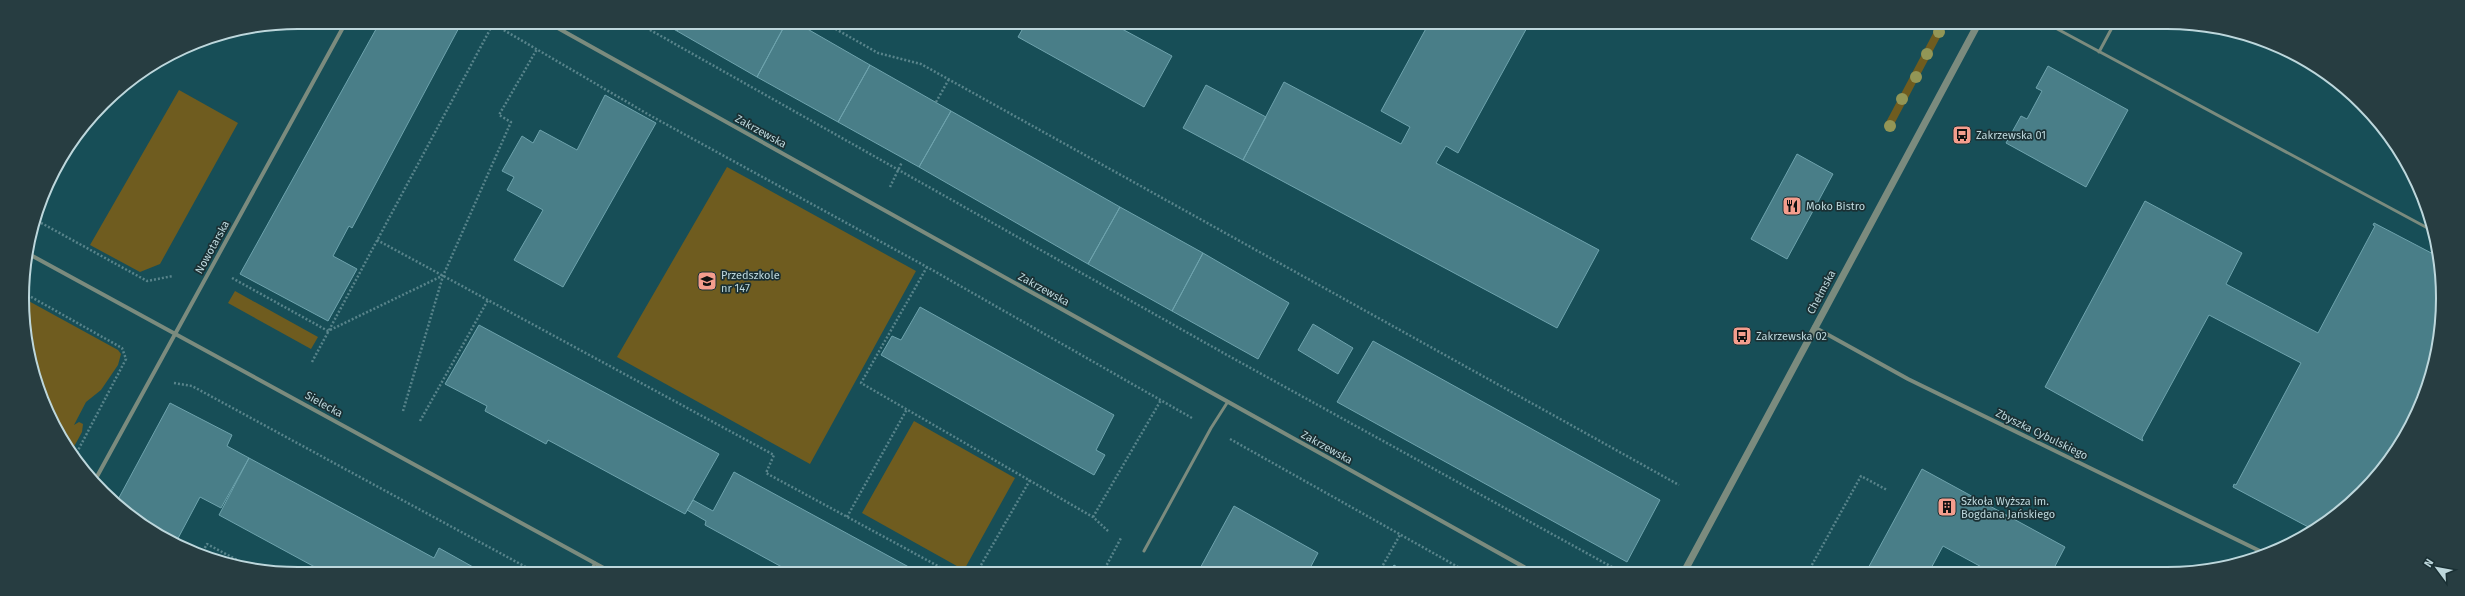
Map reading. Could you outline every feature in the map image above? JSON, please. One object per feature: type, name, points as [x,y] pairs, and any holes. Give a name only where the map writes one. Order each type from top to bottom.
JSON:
[{"type":"street","name":"Nowotarska","points":[[97,476],[342,29]]},
{"type":"street","name":"Zakrzewska","points":[[559,29],[1227,403],[1524,567]]},
{"type":"street","name":"Chełmska","points":[[1687,567],[1814,327],[1975,29]]},
{"type":"street","name":"Sielecka","points":[[32,256],[604,567]]},
{"type":"street","name":"Zbyszka Cybulskiego","points":[[1814,327],[1908,379],[2259,551]]},
{"type":"lane","points":[[2057,29],[2427,228]]},
{"type":"lane","points":[[2100,52],[2112,29]]},
{"type":"lane","points":[[1144,551],[1211,428],[1227,403]]},
{"type":"lane","points":[[592,567],[595,562]]},
{"type":"path","points":[[312,362],[489,29]]},
{"type":"path","points":[[502,29],[651,116],[927,267],[1458,567]]},
{"type":"path","points":[[649,29],[899,168],[1227,355],[1612,567]]},
{"type":"path","points":[[836,29],[878,53],[921,64],[949,79],[1679,485]]},
{"type":"path","points":[[403,411],[443,276],[511,122],[499,115],[537,49]]},
{"type":"path","points":[[936,102],[949,79]]},
{"type":"path","points":[[899,168],[902,162]]},
{"type":"path","points":[[40,222],[147,281],[173,276]]},
{"type":"path","points":[[377,240],[774,455],[766,473],[940,567]]},
{"type":"path","points":[[927,267],[861,383],[1093,517],[1108,531]]},
{"type":"path","points":[[328,331],[443,276]]},
{"type":"path","points":[[232,278],[328,331]]},
{"type":"path","points":[[29,296],[122,348],[126,359],[77,452]]},
{"type":"path","points":[[420,421],[488,300]]},
{"type":"path","points":[[169,382],[192,386],[526,567]]},
{"type":"path","points":[[1093,517],[1161,400]]},
{"type":"path","points":[[847,517],[907,409]]},
{"type":"path","points":[[1811,567],[1861,476],[1887,490]]},
{"type":"path","points":[[980,567],[1030,480]]},
{"type":"path","points":[[1382,567],[1400,535]]},
{"type":"path","points":[[1106,567],[1121,538]]},
{"type":"path","points":[[204,550],[207,544],[237,560]]},
{"type":"shaded area","points":[[1935,29],[1944,29],[1891,130],[1884,126]]},
{"type":"shaded area","points":[[179,90],[238,123],[160,264],[140,272],[90,245]]},
{"type":"shaded area","name":"Przedszkole nr 147","points":[[727,167],[916,271],[810,464],[617,357]]},
{"type":"shaded area","points":[[235,291],[318,337],[311,349],[228,303]]},
{"type":"shaded area","points":[[29,301],[118,350],[121,354],[118,365],[101,390],[86,402],[74,425],[79,422],[83,424],[82,432],[74,447],[49,401],[38,368],[34,350],[31,333]]},
{"type":"shaded area","points":[[914,421],[1015,478],[966,567],[959,567],[862,513]]},
{"type":"building","points":[[376,29],[458,29],[352,228],[349,226],[333,256],[357,269],[328,321],[240,274]]},
{"type":"building","points":[[678,29],[783,29],[757,77],[677,31]]},
{"type":"building","points":[[783,29],[807,29],[870,65],[838,122],[757,77]]},
{"type":"building","points":[[1023,29],[1122,29],[1172,56],[1144,107],[1018,37]]},
{"type":"building","points":[[1426,29],[1526,29],[1458,153],[1446,146],[1436,163],[1599,250],[1557,328],[1243,160],[1284,82],[1401,144],[1410,127],[1381,111]]},
{"type":"building","points":[[870,65],[951,111],[919,167],[838,122]]},
{"type":"building","points":[[2048,66],[2128,110],[2086,187],[2006,143],[2021,116],[2027,119],[2042,91],[2036,88]]},
{"type":"building","points":[[1206,85],[1266,117],[1243,160],[1183,128]]},
{"type":"building","points":[[605,95],[656,123],[563,287],[514,260],[543,210],[507,190],[514,177],[502,171],[522,136],[533,143],[540,130],[577,150]]},
{"type":"building","points":[[951,111],[1120,207],[1088,264],[919,167]]},
{"type":"building","name":"Moko Bistro","points":[[1797,154],[1833,174],[1787,259],[1751,239]]},
{"type":"building","points":[[2145,201],[2242,253],[2226,284],[2318,333],[2375,226],[2373,225],[2374,223],[2432,254],[2436,298],[2434,333],[2427,368],[2416,401],[2391,447],[2369,475],[2344,500],[2308,527],[2233,487],[2234,484],[2236,485],[2301,363],[2209,315],[2142,438],[2143,441],[2045,387]]},
{"type":"building","points":[[1120,207],[1203,253],[1172,311],[1088,264]]},
{"type":"building","points":[[1203,253],[1289,303],[1258,359],[1172,311]]},
{"type":"building","points":[[920,307],[1114,415],[1096,450],[1105,455],[1094,475],[881,355],[892,336],[901,340]]},
{"type":"building","points":[[1313,324],[1353,348],[1338,374],[1298,350]]},
{"type":"building","points":[[479,325],[719,454],[685,514],[548,440],[546,444],[485,411],[487,406],[445,384]]},
{"type":"building","points":[[1373,341],[1660,500],[1627,562],[1337,402]]},
{"type":"building","points":[[170,403],[232,435],[227,446],[249,458],[221,508],[200,497],[178,538],[149,522],[119,498]]},
{"type":"building","points":[[249,458],[434,558],[439,548],[473,567],[315,567],[219,515]]},
{"type":"building","name":"Szkoła Wyższa im. Bogdana Jańskiego","points":[[1922,469],[2065,547],[2055,567],[1982,567],[1943,546],[1932,567],[1869,567]]},
{"type":"building","points":[[734,472],[909,567],[782,567],[705,525],[706,521],[687,510],[693,500],[713,511]]},
{"type":"building","points":[[1234,506],[1318,553],[1311,567],[1201,567]]},
{"type":"place","name":"Zakrzewska 01","points":[[1962,135]]},
{"type":"place","name":"Moko Bistro","points":[[1792,206]]},
{"type":"place","name":"Przedszkole nr 147","points":[[707,281]]},
{"type":"place","name":"Zakrzewska 02","points":[[1742,336]]},
{"type":"place","name":"Szkoła Wyższa im. Bogdana Jańskiego","points":[[1947,507]]}]
